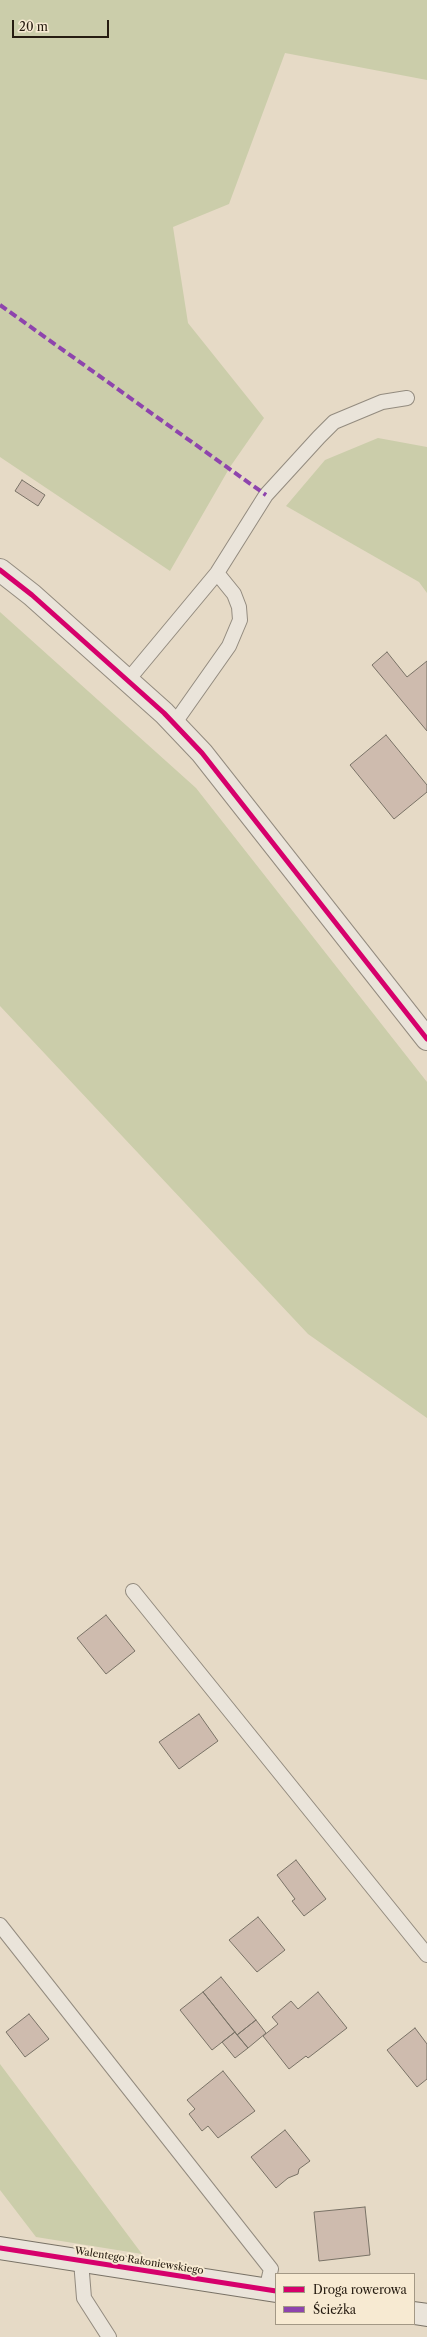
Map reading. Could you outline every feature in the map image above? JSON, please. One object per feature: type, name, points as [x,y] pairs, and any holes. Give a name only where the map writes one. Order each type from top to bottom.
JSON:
[{"type":"street","points":[[0,570],[32,595],[128,680],[202,753],[427,1039]]},
{"type":"street","name":"Walentego Rakoniewskiego","points":[[0,2248],[271,2290]]},
{"type":"street","points":[[415,2313],[427,2316]]},
{"type":"lane","points":[[128,680],[217,573],[266,496],[334,422],[382,402],[407,398]]},
{"type":"lane","points":[[174,724],[229,646],[240,620],[239,607],[234,594],[217,573]]},
{"type":"lane","points":[[133,1591],[427,1955]]},
{"type":"lane","points":[[0,1925],[271,2269],[271,2290]]},
{"type":"lane","points":[[81,2261],[84,2298],[109,2337]]},
{"type":"green space","points":[[0,0],[427,0],[427,80],[285,53],[229,204],[173,227],[188,323],[264,418],[230,467],[170,571],[0,457]]},
{"type":"green space","points":[[378,438],[427,447],[427,593],[419,582],[286,506],[325,460]]},
{"type":"green space","points":[[0,612],[196,788],[427,1082],[427,1418],[308,1334],[0,1006]]},
{"type":"green space","points":[[0,2064],[142,2254],[36,2237],[0,2190]]},
{"type":"building","points":[[22,480],[45,495],[38,506],[15,491]]},
{"type":"building","points":[[387,652],[407,677],[427,661],[427,731],[372,665]]},
{"type":"building","points":[[386,735],[427,785],[427,792],[394,819],[350,765]]},
{"type":"building","points":[[106,1615],[135,1651],[106,1674],[77,1638]]},
{"type":"building","points":[[199,1714],[218,1741],[179,1769],[159,1742]]},
{"type":"building","points":[[296,1860],[326,1899],[304,1916],[292,1901],[295,1899],[277,1875]]},
{"type":"building","points":[[258,1917],[285,1950],[257,1972],[229,1940]]},
{"type":"building","points":[[221,1977],[256,2020],[237,2035],[203,1992]]},
{"type":"building","points":[[203,1992],[235,2032],[212,2050],[180,2010]]},
{"type":"building","points":[[318,1992],[347,2028],[308,2058],[306,2056],[289,2069],[263,2036],[278,2024],[272,2017],[291,2001],[298,2009]]},
{"type":"building","points":[[29,2014],[49,2039],[25,2057],[6,2032]]},
{"type":"building","points":[[256,2020],[266,2033],[248,2048],[237,2035]]},
{"type":"building","points":[[415,2028],[427,2044],[427,2079],[417,2087],[387,2050]]},
{"type":"building","points":[[235,2032],[248,2048],[235,2058],[222,2042]]},
{"type":"building","points":[[223,2071],[255,2111],[218,2138],[208,2126],[202,2131],[189,2114],[195,2109],[187,2100]]},
{"type":"building","points":[[285,2130],[310,2161],[299,2169],[298,2174],[288,2178],[276,2188],[251,2157]]},
{"type":"building","points":[[365,2207],[370,2255],[319,2261],[314,2212]]},
{"type":"marked path","points":[[0,305],[266,495]]},
{"type":"cycle path","points":[[0,570],[32,595],[164,713],[202,753],[427,1039]]},
{"type":"cycle path","points":[[0,2248],[275,2291]]}]
